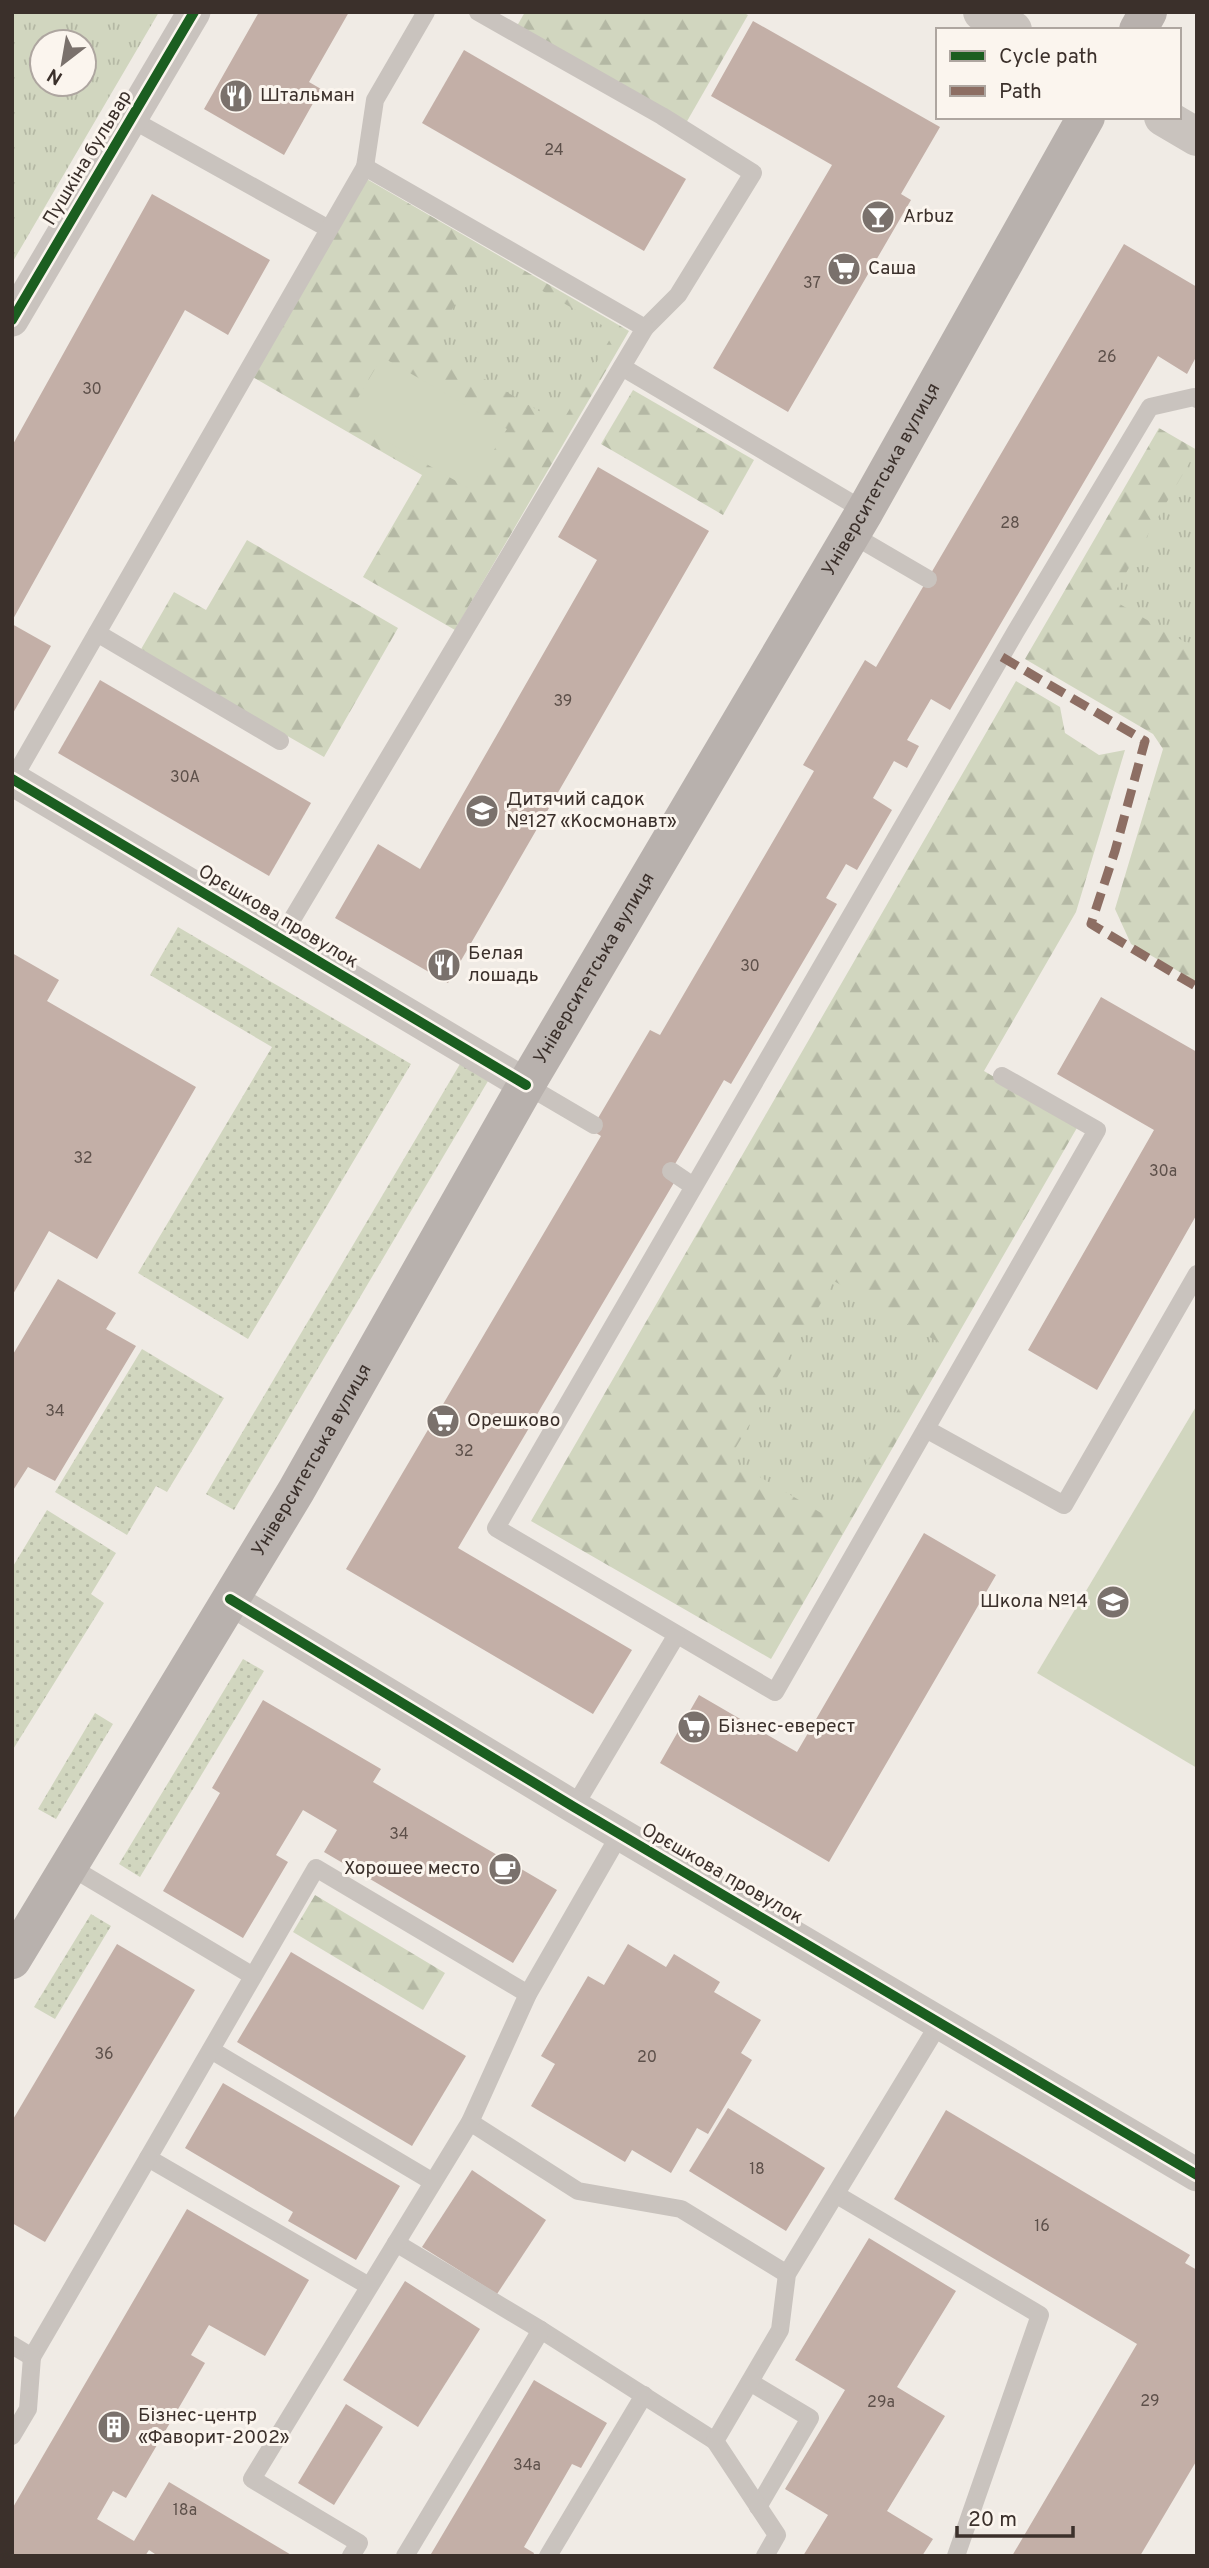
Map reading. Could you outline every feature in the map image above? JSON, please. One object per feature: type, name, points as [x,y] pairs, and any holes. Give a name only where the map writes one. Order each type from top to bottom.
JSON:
[{"type":"main road","points":[[1139,28],[1148,12]]},
{"type":"main road","name":"Університетська вулиця","points":[[12,1960],[296,1491],[526,1085],[858,522],[1086,119]]},
{"type":"street","name":"Пушкіна бульвар","points":[[12,320],[194,12]]},
{"type":"street","points":[[982,12],[1010,28]]},
{"type":"street","points":[[1166,119],[1197,137]]},
{"type":"street","name":"Орєшкова провулок","points":[[13,779],[526,1085]]},
{"type":"street","name":"Орєшкова провулок","points":[[230,1599],[574,1807],[1197,2175]]},
{"type":"lane","points":[[13,779],[365,167],[375,100],[426,12]]},
{"type":"lane","points":[[281,938],[645,328],[678,295],[753,173],[662,116],[478,12]]},
{"type":"lane","points":[[131,119],[329,229]]},
{"type":"lane","points":[[365,167],[645,328]]},
{"type":"lane","points":[[622,367],[858,522],[928,579]]},
{"type":"lane","points":[[1002,1076],[1097,1130],[775,1692],[496,1528],[1009,627],[1150,407],[1194,397],[1197,399]]},
{"type":"lane","points":[[97,634],[280,741]]},
{"type":"lane","points":[[526,1085],[594,1125]]},
{"type":"lane","points":[[671,1171],[693,1186]]},
{"type":"lane","points":[[926,1429],[1064,1505],[1197,1274]]},
{"type":"lane","points":[[574,1807],[676,1636]]},
{"type":"lane","points":[[351,2556],[359,2543],[252,2479],[470,2122],[528,1993],[620,1834]]},
{"type":"lane","points":[[69,1866],[253,1976]]},
{"type":"lane","points":[[12,2436],[28,2409],[32,2357],[316,1868],[528,1993]]},
{"type":"lane","points":[[715,2441],[780,2330],[787,2274],[940,2022]]},
{"type":"lane","points":[[211,2050],[433,2182]]},
{"type":"lane","points":[[470,2122],[578,2191],[681,2209],[787,2274]]},
{"type":"lane","points":[[148,2158],[369,2286]]},
{"type":"lane","points":[[837,2195],[1040,2315],[956,2556]]},
{"type":"lane","points":[[396,2243],[541,2330],[715,2441],[777,2535],[765,2556]]},
{"type":"lane","points":[[405,2556],[541,2330]]},
{"type":"lane","points":[[12,2345],[32,2357]]},
{"type":"lane","points":[[750,2382],[810,2418],[758,2507]]},
{"type":"lane","points":[[548,2556],[644,2395]]},
{"type":"green space","points":[[12,12],[159,12],[12,263]]},
{"type":"green space","points":[[525,12],[742,12],[748,15],[686,123],[517,26]]},
{"type":"green space","points":[[365,178],[629,331],[455,630],[363,577],[422,475],[251,376]]},
{"type":"green space","points":[[483,257],[614,332],[561,424],[430,347]]},
{"type":"green space","points":[[382,357],[507,429],[470,489],[346,418]]},
{"type":"green space","points":[[633,390],[754,460],[723,515],[601,444]]},
{"type":"green space","points":[[1159,428],[1197,450],[1197,982],[1131,944],[1115,909],[1163,749],[1153,734],[1025,659]]},
{"type":"green space","points":[[1191,460],[1197,463],[1197,649],[1111,599]]},
{"type":"green space","points":[[247,540],[398,628],[324,757],[140,651],[174,592],[206,610]]},
{"type":"green space","points":[[1016,681],[1060,707],[1065,733],[1099,755],[1125,750],[1076,912],[984,1071],[1078,1126],[771,1659],[531,1521]]},
{"type":"green space","points":[[178,927],[411,1064],[248,1339],[138,1273],[272,1047],[150,975]]},
{"type":"green space","points":[[460,1064],[488,1081],[234,1510],[206,1494]]},
{"type":"green space","points":[[834,1281],[938,1342],[833,1520],[729,1459]]},
{"type":"green space","points":[[142,1349],[224,1398],[167,1492],[156,1486],[127,1535],[55,1492]]},
{"type":"green space","points":[[1197,1405],[1197,1768],[1037,1673]]},
{"type":"green space","points":[[47,1510],[116,1553],[91,1594],[104,1603],[12,1751],[12,1568]]},
{"type":"green space","points":[[243,1659],[264,1671],[140,1877],[119,1864]]},
{"type":"green space","points":[[95,1713],[113,1724],[56,1819],[38,1809]]},
{"type":"green space","points":[[315,1895],[445,1973],[423,2010],[293,1932]]},
{"type":"green space","points":[[91,1914],[111,1926],[55,2019],[34,2007]]},
{"type":"building","points":[[259,12],[349,12],[309,82],[321,89],[284,155],[204,109]]},
{"type":"building","points":[[753,21],[940,127],[901,194],[911,200],[788,412],[713,368],[832,165],[711,96]]},
{"type":"building","points":[[464,50],[686,179],[644,251],[422,123]]},
{"type":"building","points":[[152,194],[270,260],[228,335],[185,310],[12,621],[12,446]]},
{"type":"building","points":[[1124,244],[1197,287],[1197,360],[1195,359],[1187,374],[1158,356],[950,710],[931,699],[907,740],[919,746],[907,768],[894,761],[873,798],[892,810],[857,870],[846,864],[826,898],[837,904],[731,1084],[724,1080],[668,1176],[675,1181],[458,1548],[632,1650],[593,1714],[346,1569],[601,1136],[591,1130],[650,1030],[660,1035],[814,771],[803,765],[865,660],[876,667]]},
{"type":"building","points":[[598,467],[709,531],[448,983],[335,918],[378,844],[420,869],[597,560],[558,537]]},
{"type":"building","points":[[12,624],[51,646],[12,715]]},
{"type":"building","points":[[100,680],[311,803],[269,876],[58,753]]},
{"type":"building","points":[[12,953],[59,980],[47,1001],[196,1087],[97,1259],[49,1231],[12,1296]]},
{"type":"building","points":[[1101,997],[1197,1052],[1197,1214],[1097,1390],[1028,1350],[1154,1130],[1057,1074]]},
{"type":"building","points":[[58,1279],[116,1313],[106,1329],[136,1346],[55,1481],[28,1467],[12,1492],[12,1356]]},
{"type":"building","points":[[924,1533],[996,1575],[829,1862],[660,1763],[699,1695],[797,1752]]},
{"type":"building","points":[[263,1700],[381,1769],[373,1782],[557,1890],[513,1963],[324,1852],[337,1830],[303,1810],[276,1855],[288,1862],[243,1938],[163,1891],[220,1793],[212,1788]]},
{"type":"building","points":[[117,1944],[195,1990],[45,2242],[12,2223],[12,2121]]},
{"type":"building","points":[[628,1944],[666,1967],[674,1954],[720,1982],[714,1992],[761,2020],[741,2053],[752,2060],[708,2134],[697,2128],[671,2173],[632,2150],[625,2162],[531,2106],[555,2064],[541,2056],[588,1976],[604,1985]]},
{"type":"building","points":[[291,1952],[466,2056],[412,2146],[237,2042]]},
{"type":"building","points":[[223,2083],[400,2186],[356,2260],[288,2221],[293,2212],[185,2148]]},
{"type":"building","points":[[728,2108],[825,2168],[786,2231],[689,2171]]},
{"type":"building","points":[[946,2110],[1190,2255],[1185,2263],[1197,2270],[1197,2460],[1140,2556],[1012,2556],[1137,2344],[894,2199]]},
{"type":"building","points":[[472,2170],[546,2220],[497,2294],[422,2247]]},
{"type":"building","name":"Бізнес-центр «Фаворит-2002»","points":[[187,2209],[309,2280],[265,2356],[209,2325],[191,2355],[205,2363],[126,2498],[113,2491],[97,2519],[134,2541],[169,2482],[293,2556],[158,2556],[149,2550],[145,2556],[12,2556],[12,2509]]},
{"type":"building","points":[[869,2238],[956,2291],[897,2387],[945,2416],[887,2511],[933,2539],[922,2556],[803,2556],[828,2515],[785,2489],[845,2390],[795,2360]]},
{"type":"building","points":[[405,2281],[480,2329],[418,2427],[343,2380]]},
{"type":"building","points":[[534,2380],[607,2423],[581,2468],[572,2464],[524,2547],[534,2553],[533,2556],[434,2556],[431,2554]]},
{"type":"building","points":[[346,2404],[383,2427],[334,2505],[298,2483]]},
{"type":"marked path","points":[[1002,657],[1145,741],[1115,851],[1091,924],[1197,987]]},
{"type":"cycle path","points":[[12,320],[194,12]]},
{"type":"cycle path","points":[[12,779],[526,1085]]},
{"type":"cycle path","points":[[230,1599],[574,1807],[1197,2175]]},
{"type":"place","name":"Штальман","points":[[236,96]]},
{"type":"place","name":"Arbuz","points":[[878,217]]},
{"type":"place","name":"Саша","points":[[844,269]]},
{"type":"place","name":"Дитячий садок №127 «Космонавт»","points":[[482,811]]},
{"type":"place","name":"Белая лошадь","points":[[444,965]]},
{"type":"place","name":"Орешково","points":[[443,1421]]},
{"type":"place","name":"Школа №14","points":[[1113,1602]]},
{"type":"place","name":"Бізнес-еверест","points":[[694,1727]]},
{"type":"place","name":"Хорошее место","points":[[505,1869]]},
{"type":"place","name":"Бізнес-центр «Фаворит-2002»","points":[[114,2427]]}]
